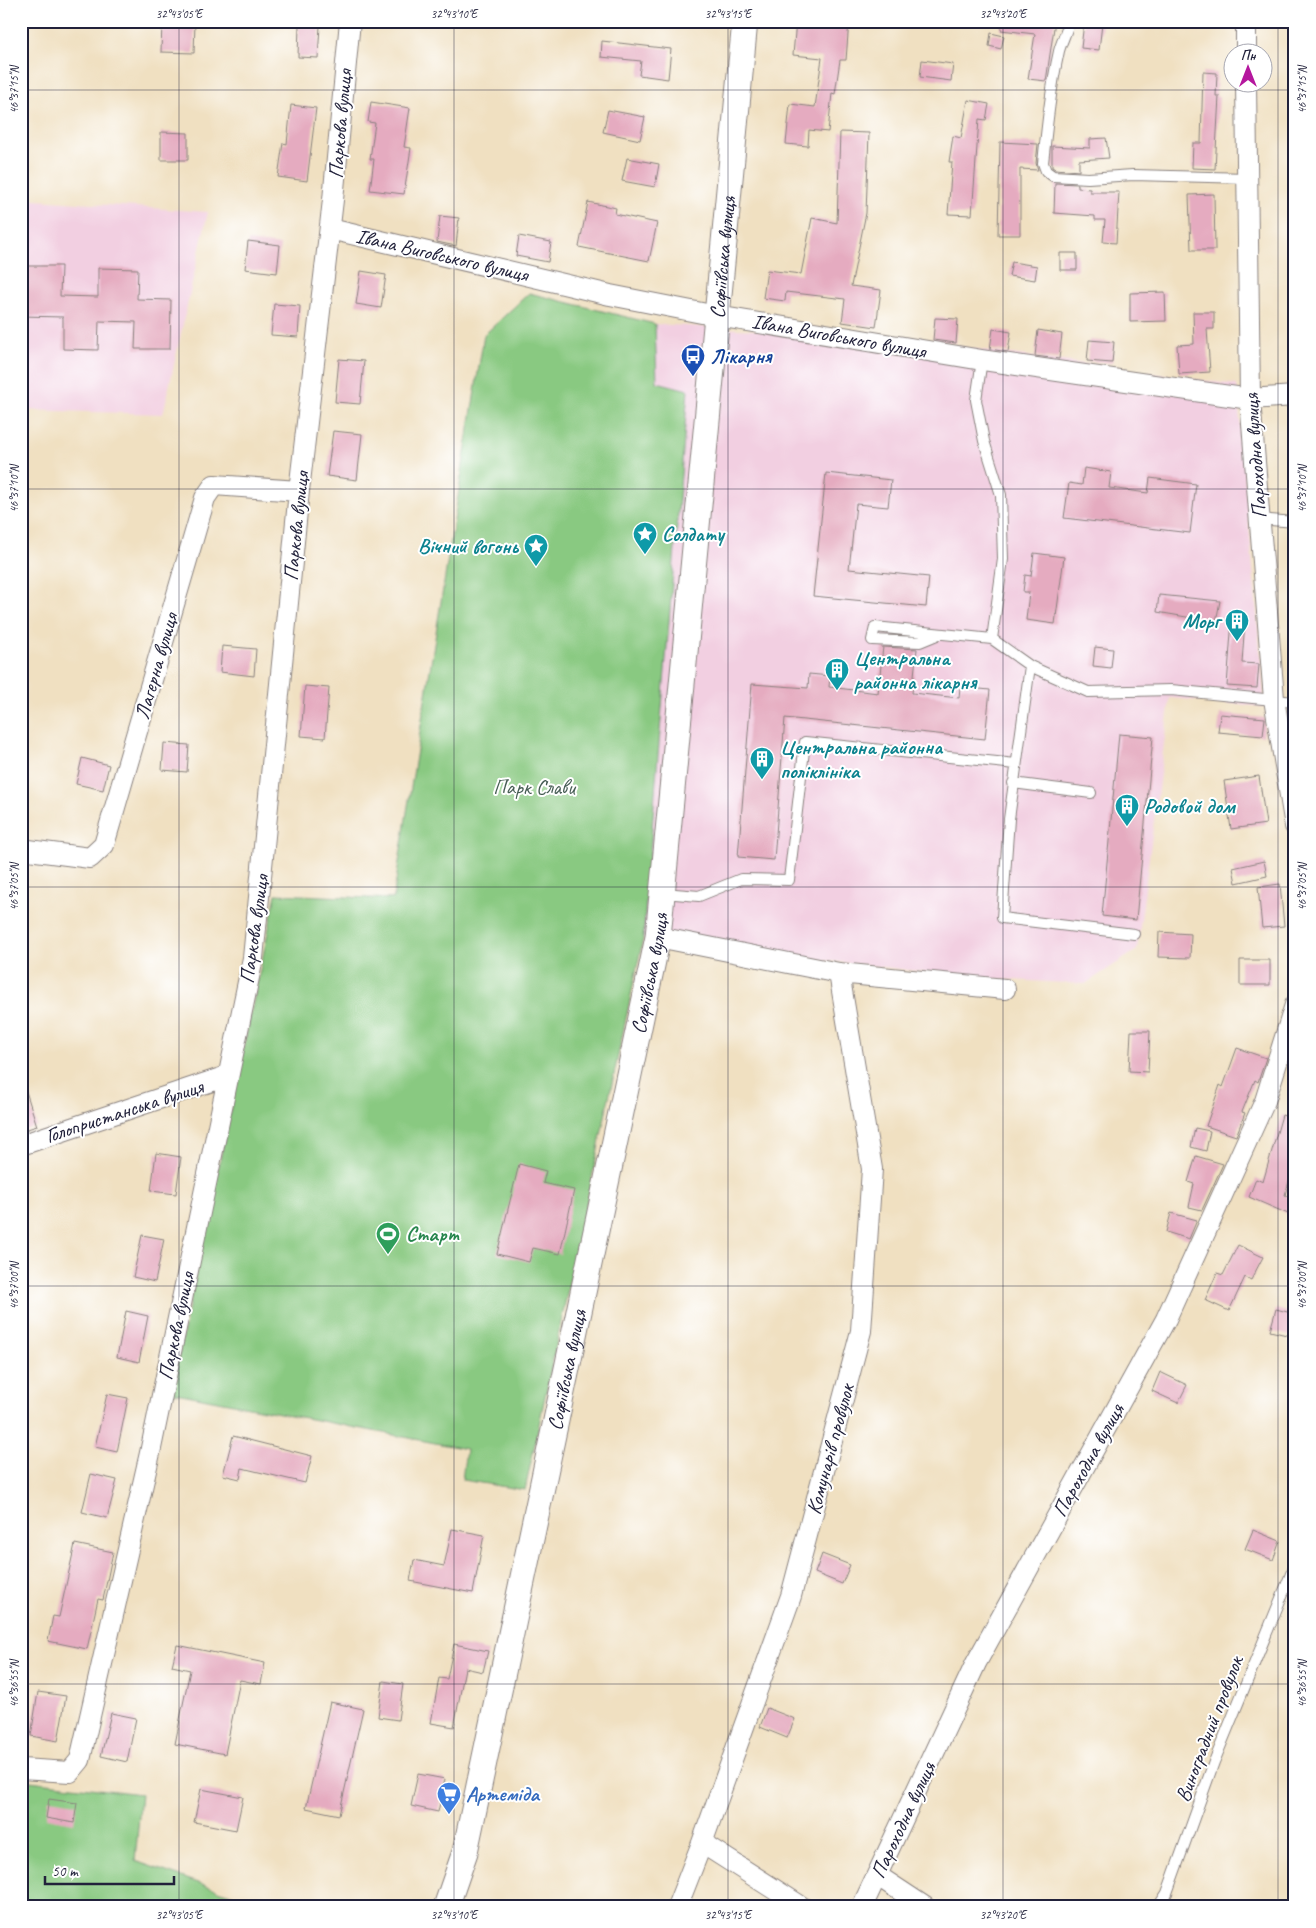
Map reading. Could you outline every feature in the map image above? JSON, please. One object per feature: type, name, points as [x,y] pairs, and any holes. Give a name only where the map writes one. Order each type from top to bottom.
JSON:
[{"type":"street","name":"Паркова вулиця","points":[[21,1768],[70,1772],[80,1760],[150,1453],[253,958],[299,491],[330,229],[350,21]]},
{"type":"street","name":"Софіївська вулиця","points":[[446,1907],[465,1852],[658,937],[745,21]]},
{"type":"street","points":[[1246,21],[1246,42]]},
{"type":"street","name":"Пароходна вулиця","points":[[1246,92],[1250,399],[1274,700],[1295,826]]},
{"type":"street","name":"Івана Виговського вулиця","points":[[330,229],[610,296],[717,316],[982,360],[1250,399],[1295,396]]},
{"type":"street","name":"Лагерна вулиця","points":[[21,849],[90,858],[104,845],[205,498],[214,485],[299,491]]},
{"type":"street","points":[[658,937],[839,973],[1005,989]]},
{"type":"street","name":"Комунарів провулок","points":[[677,1907],[791,1596],[861,1331],[872,1169],[839,973]]},
{"type":"street","name":"Пароходна вулиця","points":[[862,1907],[976,1663],[1166,1320],[1265,1101],[1295,1005]]},
{"type":"street","name":"Голопристанська вулиця","points":[[21,1145],[227,1076]]},
{"type":"street","points":[[702,1843],[802,1907]]},
{"type":"street","points":[[878,1876],[925,1907]]},
{"type":"lane","points":[[1069,21],[1067,34],[1060,48],[1050,100],[1043,163],[1046,171],[1053,176],[1088,178],[1133,175],[1247,178]]},
{"type":"lane","points":[[982,360],[976,400],[984,441],[1001,495],[1003,559],[992,640]]},
{"type":"lane","points":[[1259,519],[1295,522]]},
{"type":"lane","points":[[938,635],[920,642],[872,640],[875,627],[992,640],[1030,666],[1088,692],[1171,690],[1295,702]]},
{"type":"lane","points":[[1030,666],[1013,783],[1002,918],[1134,934]]},
{"type":"lane","points":[[662,892],[699,896],[741,879],[789,880],[805,742],[1016,764]]},
{"type":"lane","points":[[1013,783],[1091,793]]},
{"type":"lane","name":"Виноградний провулок","points":[[1158,1907],[1167,1893],[1214,1762],[1295,1564]]},
{"type":"shaded area","points":[[21,199],[208,212],[163,414],[21,410]]},
{"type":"shaded area","points":[[655,324],[902,339],[1237,385],[1265,707],[1170,698],[1137,950],[1085,984],[976,978],[643,939],[688,390],[657,382]]},
{"type":"green space","name":"Парк Слави","points":[[529,293],[655,324],[657,382],[688,390],[643,939],[525,1490],[462,1480],[466,1449],[171,1392],[276,894],[393,899],[484,335]]},
{"type":"green space","points":[[21,1780],[141,1794],[135,1861],[268,1907],[21,1907]]},
{"type":"building","points":[[796,21],[849,21],[846,60],[840,60],[835,94],[832,93],[828,132],[809,130],[808,146],[786,144],[790,104],[815,107],[822,58],[793,55]]},
{"type":"building","points":[[1001,21],[1055,21],[1046,81],[1028,79],[1035,34],[1001,30]]},
{"type":"building","points":[[162,22],[195,23],[194,53],[161,52]]},
{"type":"building","points":[[1084,22],[1102,24],[1099,50],[1081,48]]},
{"type":"building","points":[[299,25],[320,26],[318,58],[298,57]]},
{"type":"building","points":[[991,33],[1004,36],[1001,49],[989,46]]},
{"type":"building","points":[[602,41],[671,49],[668,79],[639,75],[641,61],[601,57]]},
{"type":"building","points":[[922,60],[953,64],[951,81],[920,77]]},
{"type":"building","points":[[1203,72],[1217,73],[1216,96],[1219,96],[1215,169],[1192,168],[1193,143],[1201,143]]},
{"type":"building","points":[[968,100],[989,104],[986,120],[979,119],[972,215],[948,214],[952,162],[949,162],[953,136],[961,138]]},
{"type":"building","points":[[371,102],[410,108],[404,147],[411,148],[404,194],[370,190],[374,159],[370,159],[375,123],[368,122]]},
{"type":"building","points":[[291,105],[316,108],[307,181],[278,177],[283,143],[287,144]]},
{"type":"building","points":[[608,110],[645,117],[640,140],[603,132]]},
{"type":"building","points":[[161,132],[188,133],[188,160],[161,160]]},
{"type":"building","points":[[840,132],[869,133],[866,213],[851,286],[881,290],[876,327],[842,322],[845,299],[786,292],[785,301],[763,298],[767,270],[801,274],[812,218],[837,223]]},
{"type":"building","points":[[1106,138],[1109,158],[1079,160],[1079,171],[1055,169],[1052,167],[1052,146],[1090,148],[1090,139]]},
{"type":"building","points":[[1000,142],[1038,144],[1036,163],[1038,170],[1020,169],[1020,235],[998,235]]},
{"type":"building","points":[[627,158],[659,164],[655,187],[622,181]]},
{"type":"building","points":[[1055,183],[1078,184],[1078,188],[1090,189],[1090,192],[1119,192],[1116,243],[1103,242],[1105,220],[1095,220],[1095,216],[1054,213]]},
{"type":"building","points":[[1214,194],[1215,250],[1191,250],[1189,195]]},
{"type":"building","points":[[588,202],[616,208],[615,214],[657,223],[649,261],[579,247]]},
{"type":"building","points":[[440,216],[459,218],[456,246],[437,242]]},
{"type":"building","points":[[519,236],[551,242],[548,262],[516,256]]},
{"type":"building","points":[[248,241],[280,245],[277,273],[245,269]]},
{"type":"building","points":[[1060,253],[1077,253],[1077,270],[1060,270]]},
{"type":"building","points":[[1012,262],[1037,266],[1035,280],[1009,276]]},
{"type":"building","points":[[26,266],[61,266],[60,296],[98,297],[98,268],[138,269],[137,299],[171,300],[170,349],[135,349],[136,322],[99,321],[98,350],[63,349],[63,317],[21,316],[21,297],[25,297]]},
{"type":"building","points":[[361,271],[386,275],[381,308],[356,304]]},
{"type":"building","points":[[1165,292],[1166,321],[1130,322],[1130,293]]},
{"type":"building","points":[[274,304],[300,306],[298,337],[271,335]]},
{"type":"building","points":[[1193,312],[1214,312],[1214,329],[1207,329],[1210,372],[1179,374],[1177,345],[1194,344]]},
{"type":"building","points":[[935,318],[958,319],[956,343],[933,340]]},
{"type":"building","points":[[993,329],[1011,332],[1008,352],[990,349]]},
{"type":"building","points":[[1038,330],[1062,334],[1059,359],[1035,356]]},
{"type":"building","points":[[1089,340],[1114,342],[1112,363],[1087,361]]},
{"type":"building","points":[[339,359],[364,361],[360,404],[335,402]]},
{"type":"building","points":[[333,431],[362,434],[357,480],[327,476]]},
{"type":"building","points":[[1084,468],[1111,472],[1109,488],[1148,493],[1150,478],[1196,484],[1190,533],[1064,518],[1069,483],[1082,485]]},
{"type":"building","points":[[826,473],[891,480],[888,507],[856,504],[849,569],[929,577],[926,607],[813,596]]},
{"type":"building","points":[[1034,553],[1064,557],[1055,624],[1026,620],[1029,592],[1023,592],[1025,575],[1031,576]]},
{"type":"building","points":[[1159,595],[1220,601],[1216,622],[1157,612]]},
{"type":"building","name":"Морг","points":[[1232,619],[1245,620],[1242,663],[1259,664],[1257,688],[1227,686]]},
{"type":"building","points":[[222,646],[256,649],[254,676],[220,672]]},
{"type":"building","points":[[883,647],[917,649],[912,693],[959,698],[960,687],[990,690],[985,739],[785,718],[774,860],[738,857],[752,684],[808,688],[809,674],[830,676],[829,687],[878,693]]},
{"type":"building","points":[[1095,647],[1113,649],[1111,668],[1093,666]]},
{"type":"building","points":[[305,686],[329,688],[325,738],[301,736]]},
{"type":"building","points":[[1220,714],[1265,718],[1263,736],[1218,732]]},
{"type":"building","name":"Родовой дом","points":[[1119,734],[1153,737],[1136,920],[1102,916]]},
{"type":"building","points":[[164,743],[189,745],[187,772],[162,770]]},
{"type":"building","points":[[82,758],[109,765],[103,790],[76,784]]},
{"type":"building","points":[[1259,776],[1266,824],[1231,829],[1224,781]]},
{"type":"building","points":[[1264,861],[1267,876],[1236,883],[1233,868]]},
{"type":"building","points":[[1280,884],[1284,926],[1262,928],[1258,887]]},
{"type":"building","points":[[1159,932],[1191,934],[1190,958],[1158,957]]},
{"type":"building","points":[[1240,960],[1270,960],[1270,985],[1240,985]]},
{"type":"building","points":[[1131,1031],[1150,1031],[1148,1072],[1129,1071]]},
{"type":"building","points":[[1237,1048],[1266,1058],[1258,1082],[1255,1080],[1242,1112],[1245,1113],[1236,1136],[1206,1126],[1220,1085],[1223,1087]]},
{"type":"building","points":[[21,1085],[24,1085],[37,1126],[21,1131]]},
{"type":"building","points":[[1282,1115],[1295,1119],[1295,1160],[1285,1195],[1295,1199],[1295,1217],[1249,1197],[1256,1179],[1263,1182]]},
{"type":"building","points":[[1195,1128],[1210,1131],[1206,1151],[1191,1147]]},
{"type":"building","points":[[156,1153],[181,1157],[176,1194],[151,1191]]},
{"type":"building","points":[[1196,1156],[1223,1164],[1202,1210],[1189,1207],[1194,1184],[1188,1182]]},
{"type":"building","points":[[519,1164],[546,1171],[543,1183],[574,1190],[560,1254],[533,1248],[529,1262],[497,1254]]},
{"type":"building","points":[[1171,1213],[1197,1220],[1189,1239],[1166,1232]]},
{"type":"building","points":[[142,1235],[164,1239],[155,1282],[133,1277]]},
{"type":"building","points":[[1238,1245],[1263,1257],[1251,1280],[1245,1277],[1229,1311],[1205,1300],[1217,1273],[1223,1275]]},
{"type":"building","points":[[1276,1309],[1295,1314],[1295,1337],[1270,1331]]},
{"type":"building","points":[[126,1311],[148,1316],[139,1362],[117,1357]]},
{"type":"building","points":[[1160,1372],[1187,1385],[1178,1403],[1152,1391]]},
{"type":"building","points":[[107,1394],[128,1398],[117,1452],[95,1447]]},
{"type":"building","points":[[233,1436],[312,1456],[305,1483],[242,1468],[240,1479],[223,1475]]},
{"type":"building","points":[[91,1474],[117,1480],[107,1518],[82,1512]]},
{"type":"building","points":[[452,1529],[484,1535],[473,1593],[410,1581],[414,1560],[444,1566]]},
{"type":"building","points":[[1253,1530],[1280,1541],[1273,1560],[1245,1549]]},
{"type":"building","points":[[75,1544],[113,1552],[103,1600],[98,1599],[87,1649],[48,1641],[53,1616],[59,1617]]},
{"type":"building","points":[[822,1554],[850,1565],[842,1584],[815,1573]]},
{"type":"building","points":[[454,1644],[488,1651],[483,1672],[465,1668],[454,1727],[431,1723],[439,1678],[447,1679]]},
{"type":"building","points":[[177,1645],[265,1663],[261,1684],[240,1680],[225,1754],[175,1744],[190,1670],[172,1666]]},
{"type":"building","points":[[383,1681],[403,1684],[398,1720],[378,1717]]},
{"type":"building","points":[[38,1692],[66,1696],[58,1741],[31,1736]]},
{"type":"building","points":[[330,1702],[363,1709],[339,1815],[306,1808]]},
{"type":"building","points":[[767,1708],[795,1719],[787,1738],[760,1727]]},
{"type":"building","points":[[111,1713],[136,1718],[127,1762],[101,1756]]},
{"type":"building","points":[[418,1774],[445,1779],[438,1812],[411,1806]]},
{"type":"building","points":[[201,1789],[243,1797],[236,1830],[194,1822]]},
{"type":"building","points":[[49,1799],[77,1803],[74,1823],[46,1818]]},
{"type":"place","name":"Лікарня","points":[[693,377]]},
{"type":"place","name":"Солдату","points":[[645,555]]},
{"type":"place","name":"Вічний вогонь","points":[[536,567]]},
{"type":"place","name":"Морг","points":[[1237,642]]},
{"type":"place","name":"Центральна районна лікарня","points":[[837,691]]},
{"type":"place","name":"Центральна районна поліклініка","points":[[762,780]]},
{"type":"place","name":"Родовой дом","points":[[1127,827]]},
{"type":"place","name":"Старт","points":[[388,1255]]},
{"type":"place","name":"Артеміда","points":[[449,1815]]}]
